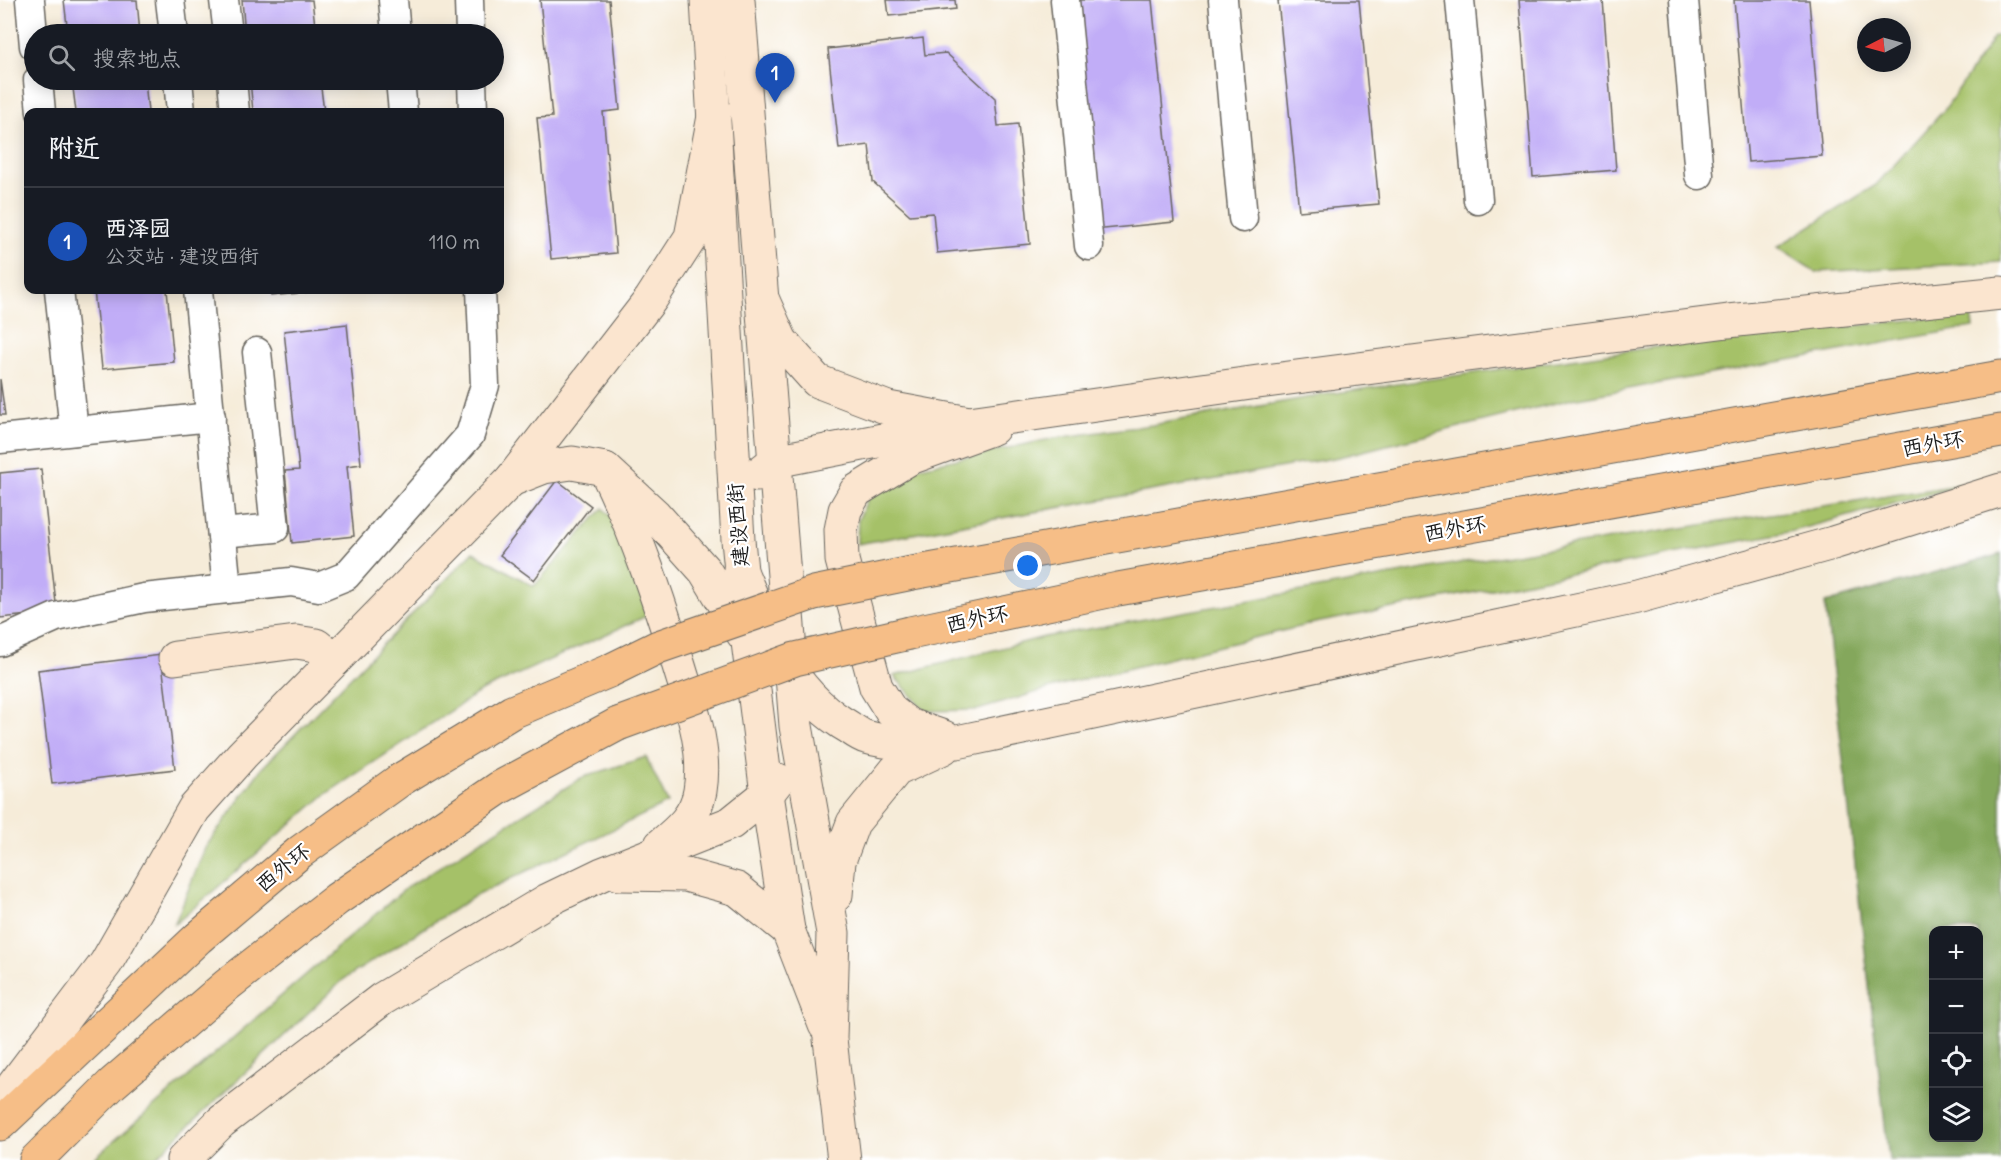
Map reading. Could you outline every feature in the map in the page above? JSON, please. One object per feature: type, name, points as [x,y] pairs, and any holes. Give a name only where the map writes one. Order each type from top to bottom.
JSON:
[{"type":"highway","name":"西外环","points":[[0,1124],[198,938],[300,852],[400,780],[513,712],[609,671],[658,647],[793,600],[912,573],[2001,377]]},
{"type":"highway","name":"西外环","points":[[36,1160],[138,1061],[227,985],[337,899],[499,788],[618,724],[795,659],[910,633],[1118,589],[2001,431]]},
{"type":"main road","name":"建设西街","points":[[707,0],[739,554],[748,642],[767,794],[788,930],[830,1039]]},
{"type":"main road","name":"建设西街","points":[[738,0],[795,719],[833,933],[830,1039],[844,1160]]},
{"type":"main road","points":[[0,1103],[106,963],[194,809],[242,755],[511,480],[651,299],[690,237],[715,111]]},
{"type":"main road","points":[[2001,293],[1728,321],[1270,380],[969,423],[776,462],[758,474],[739,554],[768,633],[792,677],[822,710],[864,737],[904,744],[957,742],[1637,597],[1833,543],[2001,501]]},
{"type":"main road","points":[[761,296],[781,341],[817,381],[888,408],[969,423]]},
{"type":"main road","points":[[957,742],[909,725],[891,711],[876,687],[842,560],[841,530],[845,510],[856,491],[910,458],[1030,414]]},
{"type":"main road","points":[[183,1160],[221,1122],[382,999],[548,900],[602,874],[731,823],[767,794],[786,770],[795,719],[705,571],[655,515],[605,469],[572,463],[544,467],[511,480]]},
{"type":"main road","points":[[605,469],[625,509],[655,587],[698,732],[700,794],[688,822],[648,856]]},
{"type":"main road","points":[[1833,543],[2001,490]]},
{"type":"main road","points":[[175,658],[296,642],[316,645],[335,660]]},
{"type":"main road","points":[[833,933],[839,861],[853,823],[897,770],[957,742]]},
{"type":"main road","points":[[602,874],[686,875],[737,890],[788,930]]},
{"type":"street","points":[[30,0],[32,24]]},
{"type":"street","points":[[171,0],[173,24]]},
{"type":"street","points":[[224,0],[227,24]]},
{"type":"street","points":[[393,0],[395,24]]},
{"type":"street","points":[[468,0],[469,24]]},
{"type":"street","points":[[1065,0],[1089,246]]},
{"type":"street","points":[[1223,0],[1243,218]]},
{"type":"street","points":[[1460,0],[1478,200]]},
{"type":"street","points":[[1684,0],[1699,175]]},
{"type":"street","points":[[39,90],[41,108]]},
{"type":"street","points":[[179,90],[181,108]]},
{"type":"street","points":[[233,90],[236,108]]},
{"type":"street","points":[[401,90],[403,108]]},
{"type":"street","points":[[472,90],[473,108]]},
{"type":"street","points":[[59,294],[74,431]]},
{"type":"street","points":[[198,294],[227,589]]},
{"type":"street","points":[[0,642],[56,617],[144,598],[291,582],[319,586],[346,576],[470,435],[485,385],[481,294]]},
{"type":"street","points":[[222,533],[275,528],[257,352]]},
{"type":"street","points":[[0,439],[211,417]]},
{"type":"green space","points":[[2001,34],[2001,262],[1816,272],[1777,247],[1876,185],[1945,109],[1994,37]]},
{"type":"green space","points":[[1971,314],[1973,327],[1572,399],[1339,457],[857,544],[858,520],[871,492],[911,469],[1055,438],[1152,425],[1328,394],[1683,343]]},
{"type":"green space","points":[[1971,483],[1793,531],[1315,623],[1061,685],[978,710],[925,711],[894,676],[1044,637],[1470,561]]},
{"type":"green space","points":[[603,508],[625,532],[653,613],[481,691],[326,794],[174,925],[205,848],[261,769],[473,552],[534,586]]},
{"type":"green space","points":[[2001,554],[2001,1160],[1889,1160],[1825,603]]},
{"type":"green space","points":[[646,757],[668,803],[475,896],[344,979],[153,1160],[92,1160],[407,887],[581,778]]},
{"type":"building","points":[[64,0],[137,0],[139,24],[67,24]]},
{"type":"building","points":[[242,0],[312,0],[315,24],[244,24]]},
{"type":"building","points":[[540,0],[609,0],[620,110],[603,112],[616,253],[551,259],[537,118],[552,117]]},
{"type":"building","points":[[887,0],[955,0],[956,9],[889,16]]},
{"type":"building","points":[[1072,0],[1152,0],[1174,222],[1094,230]]},
{"type":"building","points":[[1278,0],[1359,0],[1379,204],[1299,211]]},
{"type":"building","points":[[1519,0],[1603,0],[1616,170],[1533,177]]},
{"type":"building","points":[[1734,0],[1809,0],[1822,156],[1748,162]]},
{"type":"building","points":[[923,38],[925,55],[946,53],[995,98],[998,126],[1018,124],[1030,244],[937,253],[933,213],[910,215],[873,182],[869,145],[839,149],[828,49]]},
{"type":"building","points":[[73,90],[146,90],[148,108],[76,108]]},
{"type":"building","points":[[251,90],[321,90],[324,108],[253,108]]},
{"type":"building","points":[[94,294],[167,294],[174,362],[102,369]]},
{"type":"building","points":[[347,324],[361,464],[347,466],[354,536],[292,543],[285,471],[299,470],[284,331]]},
{"type":"building","points":[[0,379],[5,415],[0,415]]},
{"type":"building","points":[[41,469],[57,612],[0,618],[0,473]]},
{"type":"building","points":[[557,480],[591,506],[534,580],[500,555]]},
{"type":"building","points":[[161,655],[175,769],[52,784],[38,670]]},
{"type":"place","name":"西泽园","points":[[775,103]]}]
